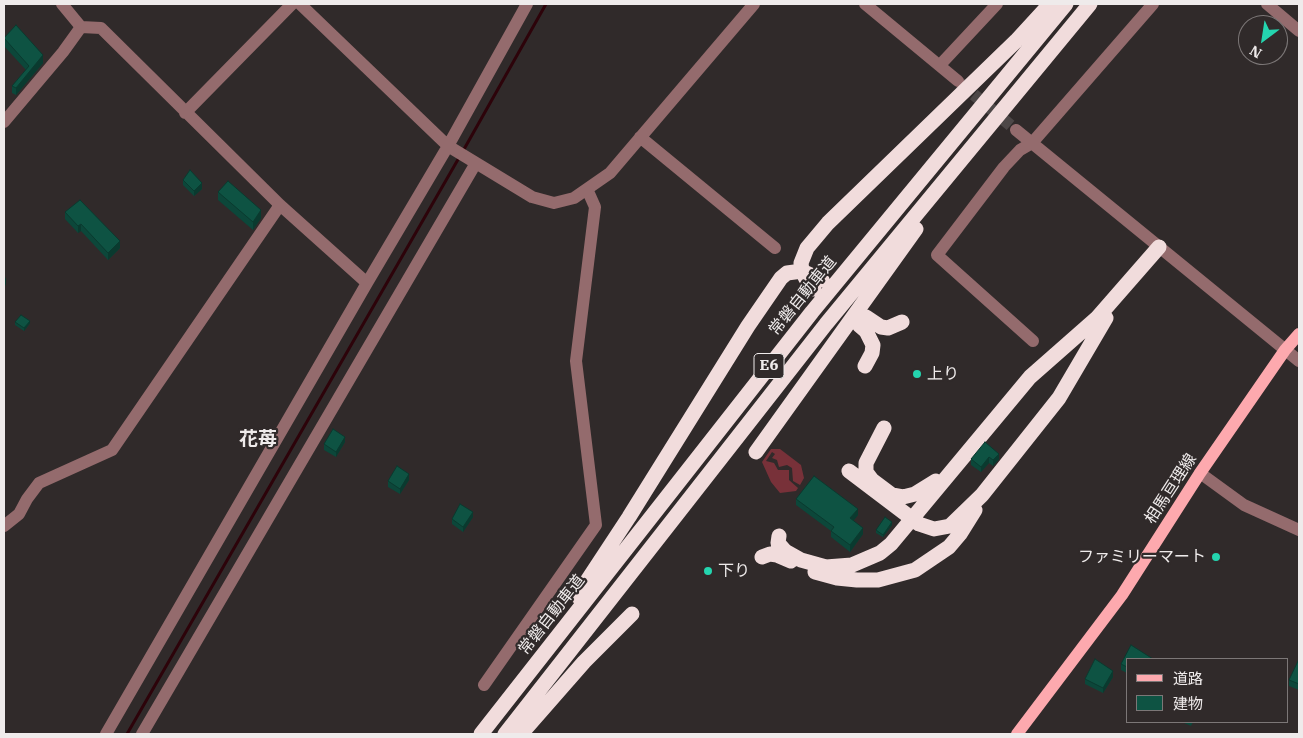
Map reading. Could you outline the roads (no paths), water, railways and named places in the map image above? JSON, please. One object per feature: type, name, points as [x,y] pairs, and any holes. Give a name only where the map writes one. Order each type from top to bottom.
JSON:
[{"type":"highway","points":[[818,285],[802,271],[801,263],[807,248],[828,223],[1016,40],[1050,4]]},
{"type":"highway","name":"常磐自動車道","points":[[482,734],[806,320],[1066,4]]},
{"type":"highway","name":"E6","points":[[505,734],[700,484],[990,123],[1090,4]]},
{"type":"highway","points":[[756,452],[990,123]]},
{"type":"highway","points":[[779,536],[780,548],[801,560],[826,567],[840,567],[866,561],[880,553],[891,544],[912,520],[954,467],[1030,378],[1097,318],[1159,247]]},
{"type":"highway","points":[[849,471],[912,520],[928,528],[945,528],[960,518],[982,495],[1059,398],[1102,324],[1138,278],[1159,247]]},
{"type":"highway","points":[[482,734],[623,526],[748,326],[781,278],[787,273],[802,271]]},
{"type":"highway","points":[[864,366],[872,353],[873,345],[862,321],[888,328],[902,322]]},
{"type":"highway","points":[[884,428],[868,456],[865,467],[872,480],[886,492],[898,496],[916,494],[954,467]]},
{"type":"highway","points":[[762,557],[770,554],[777,555],[818,573],[836,578],[878,580],[896,576],[915,570],[949,547],[972,518],[982,495]]},
{"type":"highway","points":[[521,734],[584,662],[632,614]]},
{"type":"main road","name":"相馬亘理線","points":[[1017,734],[1122,595],[1200,474],[1299,334]]},
{"type":"street","points":[[62,4],[80,27],[101,28],[184,113],[280,205],[366,283]]},
{"type":"street","points":[[184,113],[292,4]]},
{"type":"street","points":[[300,4],[448,146],[532,197],[554,203],[574,198],[610,173],[754,4]]},
{"type":"street","points":[[106,734],[366,283],[448,146],[527,4]]},
{"type":"street","points":[[865,4],[958,81]]},
{"type":"street","points":[[940,66],[997,4]]},
{"type":"street","points":[[1033,341],[937,255],[1004,167],[1020,150],[1032,143],[1153,4]]},
{"type":"street","points":[[1267,4],[1299,31]]},
{"type":"street","points":[[4,122],[63,52],[80,27]]},
{"type":"street","points":[[1016,130],[1299,361]]},
{"type":"street","points":[[640,137],[775,248]]},
{"type":"street","points":[[142,734],[476,163]]},
{"type":"street","points":[[484,684],[596,525],[576,361],[595,207],[587,188]]},
{"type":"street","points":[[4,526],[19,514],[39,483],[112,450],[280,205]]},
{"type":"street","points":[[1200,474],[1244,505],[1299,530]]},
{"type":"waterway","points":[[463,151],[546,4]]},
{"type":"waterway","points":[[127,734],[460,156]]},
{"type":"tunnel","points":[[960,83],[1016,130]]},
{"type":"place","name":"上り","points":[[917,374]]},
{"type":"place","name":"ファミリーマート","points":[[1216,557]]},
{"type":"place","name":"下り","points":[[708,571]]},
{"type":"district","name":"花苺","points":[[258,440]]}]
